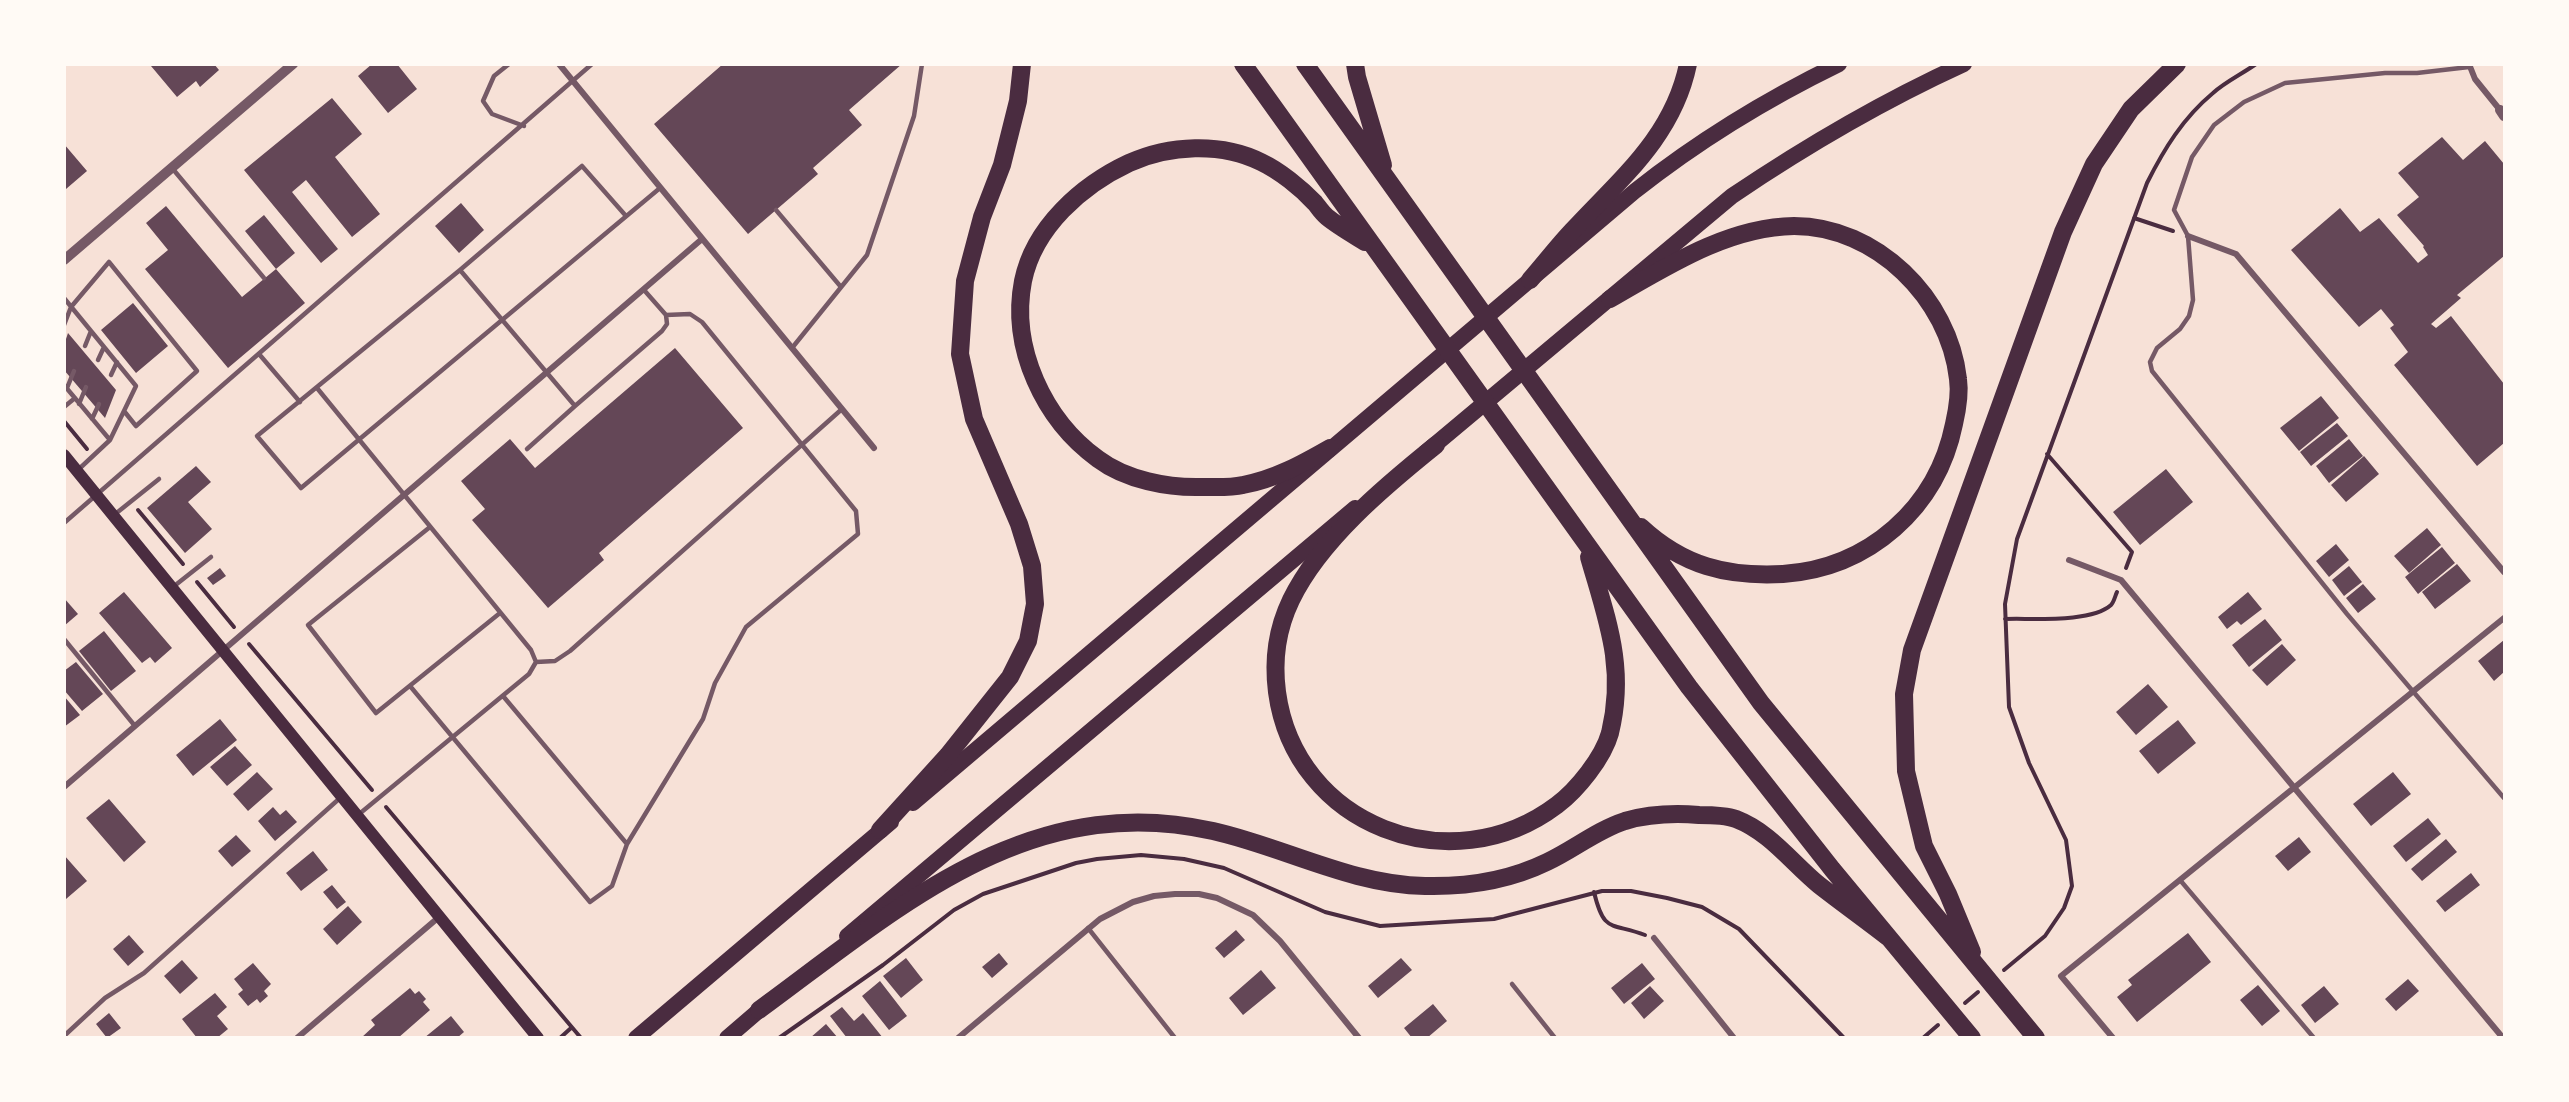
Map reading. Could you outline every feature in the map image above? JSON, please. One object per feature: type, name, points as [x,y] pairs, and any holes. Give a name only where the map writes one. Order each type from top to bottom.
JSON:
[{"type":"highway","points":[[880,830],[948,755],[1010,677],[1028,641],[1035,604],[1032,566],[1018,524],[974,419],[960,354],[965,281],[982,217],[1002,165],[1018,100],[1022,64]]},
{"type":"highway","points":[[1243,64],[1585,544],[1721,729],[1972,1038]]},
{"type":"highway","points":[[1305,64],[1761,703],[2036,1038]]},
{"type":"highway","points":[[1355,64],[1357,78],[1387,178]]},
{"type":"highway","points":[[1530,280],[1571,232],[1639,162],[1671,117],[1684,86],[1688,64]]},
{"type":"highway","points":[[636,1038],[1330,448],[1664,168],[1804,81],[1839,64]]},
{"type":"highway","points":[[1585,544],[1615,646],[1616,685],[1609,736],[1586,776],[1569,795],[1549,811],[1523,825],[1488,838],[1451,843],[1425,841],[1381,828],[1351,812],[1317,782],[1305,768],[1292,744],[1278,693],[1275,661],[1278,640],[1292,600],[1309,572],[1329,546],[1378,492],[1732,196],[1786,159],[1861,116],[1964,64]]},
{"type":"highway","points":[[1980,971],[1948,894],[1924,846],[1906,771],[1904,694],[1912,651],[2063,232],[2094,164],[2131,109],[2177,64]]},
{"type":"highway","points":[[1330,448],[1296,468],[1278,475],[1241,485],[1222,487],[1185,488],[1152,482],[1125,473],[1100,460],[1069,433],[1055,416],[1038,387],[1027,358],[1021,332],[1023,280],[1033,253],[1065,207],[1109,172],[1144,156],[1176,149],[1216,148],[1261,162],[1294,185],[1326,216],[1374,247]]},
{"type":"highway","points":[[1610,299],[1671,264],[1716,243],[1756,232],[1793,226],[1830,230],[1863,241],[1893,262],[1916,285],[1933,310],[1950,345],[1959,380],[1948,450],[1918,506],[1899,526],[1874,543],[1821,567],[1791,573],[1763,575],[1734,574],[1707,567],[1679,556],[1655,540],[1621,509]]},
{"type":"highway","points":[[727,1038],[1325,531],[1436,445]]},
{"type":"highway","points":[[759,1010],[882,920],[976,861],[1011,846],[1058,832],[1112,823],[1156,823],[1216,832],[1363,877],[1425,886],[1471,884],[1520,872],[1546,863],[1623,822],[1669,813],[1734,818],[1763,833],[1817,883],[1889,938]]},
{"type":"main road","points":[[64,455],[538,1038]]},
{"type":"street","points":[[64,260],[293,64]]},
{"type":"street","points":[[559,64],[874,448]]},
{"type":"street","points":[[2469,66],[2475,79],[2502,113]]},
{"type":"street","points":[[2188,236],[2236,254],[2505,572]]},
{"type":"street","points":[[64,787],[702,239]]},
{"type":"street","points":[[2069,560],[2121,580],[2503,1038]]},
{"type":"street","points":[[2113,1038],[2061,976],[2505,618]]},
{"type":"street","points":[[958,1038],[1088,928],[1117,909],[1154,896],[1199,894],[1217,898],[1245,911],[1263,924],[1280,941],[1359,1038]]},
{"type":"street","points":[[297,1038],[440,916]]},
{"type":"street","points":[[1654,938],[1734,1038]]},
{"type":"lane","points":[[509,64],[494,76],[483,101],[492,114],[524,126]]},
{"type":"lane","points":[[64,523],[524,126],[592,64]]},
{"type":"lane","points":[[792,348],[867,255],[914,116],[922,64]]},
{"type":"lane","points":[[2469,66],[2417,73],[2385,73],[2285,83],[2244,102],[2214,125],[2192,157],[2174,210],[2188,236],[2193,300],[2188,316],[2180,329],[2152,355],[2150,362],[2152,370],[2412,692],[2505,798]]},
{"type":"lane","points":[[626,216],[582,166],[460,270],[257,436],[300,488],[660,188]]},
{"type":"lane","points":[[172,168],[264,279]]},
{"type":"lane","points":[[776,210],[841,287]]},
{"type":"lane","points":[[64,325],[71,307],[109,262],[197,370],[136,426],[124,411]]},
{"type":"lane","points":[[460,270],[575,406]]},
{"type":"lane","points":[[527,449],[663,331],[667,324],[666,315],[644,290]]},
{"type":"lane","points":[[64,298],[136,386],[110,440],[77,471]]},
{"type":"lane","points":[[410,686],[590,902],[612,886],[627,844],[702,719],[715,683],[746,627],[858,534],[856,512],[702,322],[690,314],[666,315]]},
{"type":"lane","points":[[85,346],[91,331]]},
{"type":"lane","points":[[98,360],[104,347]]},
{"type":"lane","points":[[259,354],[300,402]]},
{"type":"lane","points":[[111,375],[117,362]]},
{"type":"lane","points":[[74,371],[66,386],[110,440]]},
{"type":"lane","points":[[79,404],[86,387]]},
{"type":"lane","points":[[317,388],[531,650],[536,662]]},
{"type":"lane","points":[[64,407],[75,398]]},
{"type":"lane","points":[[93,419],[99,404]]},
{"type":"lane","points":[[536,662],[555,660],[570,651],[842,409]]},
{"type":"lane","points":[[114,515],[159,479]]},
{"type":"lane","points":[[430,527],[308,625],[376,713],[500,613]]},
{"type":"lane","points":[[172,587],[211,557]]},
{"type":"lane","points":[[64,639],[135,726]]},
{"type":"lane","points":[[357,815],[529,674],[536,662]]},
{"type":"lane","points":[[502,696],[627,844]]},
{"type":"lane","points":[[64,1036],[105,998],[144,973],[342,796]]},
{"type":"lane","points":[[2180,880],[2314,1038]]},
{"type":"lane","points":[[1088,928],[1175,1038]]},
{"type":"lane","points":[[1512,984],[1555,1038]]},
{"type":"path","points":[[2034,946],[2045,936],[2064,908],[2072,886],[2066,840],[2029,763],[2009,707],[2005,604],[2017,539],[2147,183],[2166,146],[2193,111],[2214,91],[2256,64]]},
{"type":"path","points":[[2134,218],[2188,236]]},
{"type":"path","points":[[64,421],[93,456]]},
{"type":"path","points":[[2047,454],[2132,552],[2121,580]]},
{"type":"path","points":[[131,501],[581,1038]]},
{"type":"path","points":[[2005,619],[2065,618],[2097,613],[2112,604]]},
{"type":"path","points":[[779,1038],[883,965],[963,904],[1054,868],[1097,859],[1141,855],[1204,863],[1245,876],[1325,912],[1356,921],[1392,927],[1494,919],[1594,892],[1631,891],[1702,907],[1739,929],[1844,1038]]},
{"type":"path","points":[[1594,892],[1603,919],[1610,925],[1654,938]]},
{"type":"path","points":[[560,1038],[571,1028]]},
{"type":"building","points":[[153,64],[214,64],[219,70],[200,87],[196,81],[177,97],[151,66]]},
{"type":"building","points":[[372,64],[397,64],[417,89],[388,113],[358,76]]},
{"type":"building","points":[[723,64],[902,64],[849,110],[862,125],[813,168],[818,174],[748,234],[654,124]]},
{"type":"building","points":[[332,98],[362,134],[335,157],[380,214],[352,237],[306,180],[292,192],[338,249],[321,263],[244,170]]},
{"type":"building","points":[[2442,137],[2463,160],[2485,141],[2504,164],[2504,256],[2457,295],[2461,298],[2431,324],[2436,328],[2451,316],[2504,384],[2504,443],[2477,466],[2394,365],[2408,352],[2390,328],[2394,325],[2381,309],[2359,327],[2291,250],[2340,208],[2360,232],[2379,218],[2418,263],[2428,255],[2424,246],[2397,215],[2419,197],[2398,173]]},
{"type":"building","points":[[64,144],[87,171],[66,189],[64,188]]},
{"type":"building","points":[[461,203],[484,230],[459,253],[435,226]]},
{"type":"building","points":[[166,206],[242,297],[276,269],[305,303],[228,368],[145,269],[168,250],[146,223]]},
{"type":"building","points":[[264,215],[295,253],[276,269],[245,231]]},
{"type":"building","points":[[133,303],[168,346],[136,373],[101,330]]},
{"type":"building","points":[[68,333],[116,390],[105,418],[64,370],[64,345]]},
{"type":"building","points":[[675,348],[743,428],[599,553],[604,560],[548,608],[472,520],[485,509],[461,481],[510,439],[535,468]]},
{"type":"building","points":[[2321,396],[2339,418],[2299,451],[2280,428]]},
{"type":"building","points":[[2337,423],[2348,436],[2311,466],[2300,452]]},
{"type":"building","points":[[2349,439],[2363,456],[2329,483],[2316,466]]},
{"type":"building","points":[[2364,456],[2379,474],[2346,502],[2331,485]]},
{"type":"building","points":[[196,466],[211,482],[188,502],[212,529],[185,553],[147,508]]},
{"type":"building","points":[[2166,469],[2193,502],[2140,545],[2113,512]]},
{"type":"building","points":[[2427,528],[2441,545],[2409,573],[2394,556]]},
{"type":"building","points":[[2336,544],[2349,560],[2329,577],[2316,561]]},
{"type":"building","points":[[2442,547],[2455,563],[2418,594],[2405,577]]},
{"type":"building","points":[[2457,564],[2471,581],[2435,609],[2422,592]]},
{"type":"building","points":[[2349,566],[2362,582],[2344,596],[2332,580]]},
{"type":"building","points":[[220,568],[226,576],[213,585],[207,578]]},
{"type":"building","points":[[2363,584],[2376,599],[2358,613],[2346,598]]},
{"type":"building","points":[[124,592],[172,648],[155,663],[150,657],[142,663],[99,613]]},
{"type":"building","points":[[2248,592],[2262,609],[2241,625],[2237,621],[2227,629],[2218,617]]},
{"type":"building","points":[[64,598],[78,614],[64,626]]},
{"type":"building","points":[[2265,619],[2282,640],[2249,667],[2232,645]]},
{"type":"building","points":[[104,631],[136,671],[111,691],[79,651]]},
{"type":"building","points":[[2504,640],[2504,672],[2494,681],[2478,661]]},
{"type":"building","points":[[2282,644],[2296,660],[2267,686],[2252,670]]},
{"type":"building","points":[[76,662],[103,694],[82,711],[64,690],[64,671]]},
{"type":"building","points":[[2148,684],[2168,707],[2136,735],[2116,712]]},
{"type":"building","points":[[64,696],[80,715],[64,727]]},
{"type":"building","points":[[220,719],[237,740],[193,776],[176,755]]},
{"type":"building","points":[[2178,720],[2196,743],[2158,774],[2139,751]]},
{"type":"building","points":[[235,746],[252,765],[227,786],[210,767]]},
{"type":"building","points":[[257,772],[273,789],[248,811],[233,794]]},
{"type":"building","points":[[2393,772],[2411,794],[2371,826],[2353,804]]},
{"type":"building","points":[[109,799],[146,842],[124,862],[86,818]]},
{"type":"building","points":[[273,807],[280,815],[286,810],[297,822],[275,841],[258,821]]},
{"type":"building","points":[[2428,818],[2441,834],[2406,862],[2393,846]]},
{"type":"building","points":[[236,835],[251,851],[232,867],[218,851]]},
{"type":"building","points":[[2299,837],[2311,852],[2288,871],[2275,856]]},
{"type":"building","points":[[2446,839],[2457,852],[2422,881],[2411,869]]},
{"type":"building","points":[[313,851],[328,870],[301,891],[286,873]]},
{"type":"building","points":[[64,855],[87,881],[66,899],[64,897]]},
{"type":"building","points":[[2471,873],[2480,885],[2445,912],[2436,901]]},
{"type":"building","points":[[332,885],[346,902],[337,909],[323,892]]},
{"type":"building","points":[[348,906],[362,922],[337,945],[323,929]]},
{"type":"building","points":[[1236,930],[1245,940],[1224,958],[1215,948]]},
{"type":"building","points":[[2188,933],[2211,962],[2137,1022],[2117,997],[2132,985],[2128,980]]},
{"type":"building","points":[[129,935],[144,952],[128,966],[113,949]]},
{"type":"building","points":[[999,953],[1008,964],[992,978],[982,967]]},
{"type":"building","points":[[906,958],[923,980],[901,998],[883,976]]},
{"type":"building","points":[[1401,958],[1412,970],[1378,998],[1368,986]]},
{"type":"building","points":[[182,960],[198,978],[180,994],[164,976]]},
{"type":"building","points":[[253,963],[271,984],[264,991],[268,996],[260,1003],[257,999],[248,1006],[238,994],[243,990],[234,979]]},
{"type":"building","points":[[1642,963],[1655,979],[1624,1004],[1611,988]]},
{"type":"building","points":[[1261,970],[1276,988],[1243,1015],[1229,998]]},
{"type":"building","points":[[2408,979],[2419,991],[2396,1011],[2385,999]]},
{"type":"building","points":[[880,981],[907,1016],[889,1030],[862,996]]},
{"type":"building","points":[[2258,985],[2280,1011],[2262,1026],[2240,1000]]},
{"type":"building","points":[[1650,986],[1664,1001],[1644,1019],[1631,1003]]},
{"type":"building","points":[[2324,986],[2339,1004],[2315,1023],[2301,1005]]},
{"type":"building","points":[[410,988],[415,994],[419,991],[426,999],[423,1002],[430,1010],[398,1038],[361,1038],[375,1025],[371,1020]]},
{"type":"building","points":[[215,993],[227,1007],[217,1016],[228,1029],[217,1038],[197,1038],[182,1019]]},
{"type":"building","points":[[1433,1004],[1447,1021],[1427,1038],[1412,1038],[1404,1028]]},
{"type":"building","points":[[842,1007],[854,1021],[863,1013],[883,1038],[847,1038],[830,1016]]},
{"type":"building","points":[[109,1013],[121,1028],[107,1038],[96,1024]]},
{"type":"building","points":[[451,1016],[464,1032],[457,1038],[424,1038]]},
{"type":"building","points":[[826,1024],[838,1038],[810,1038]]}]
